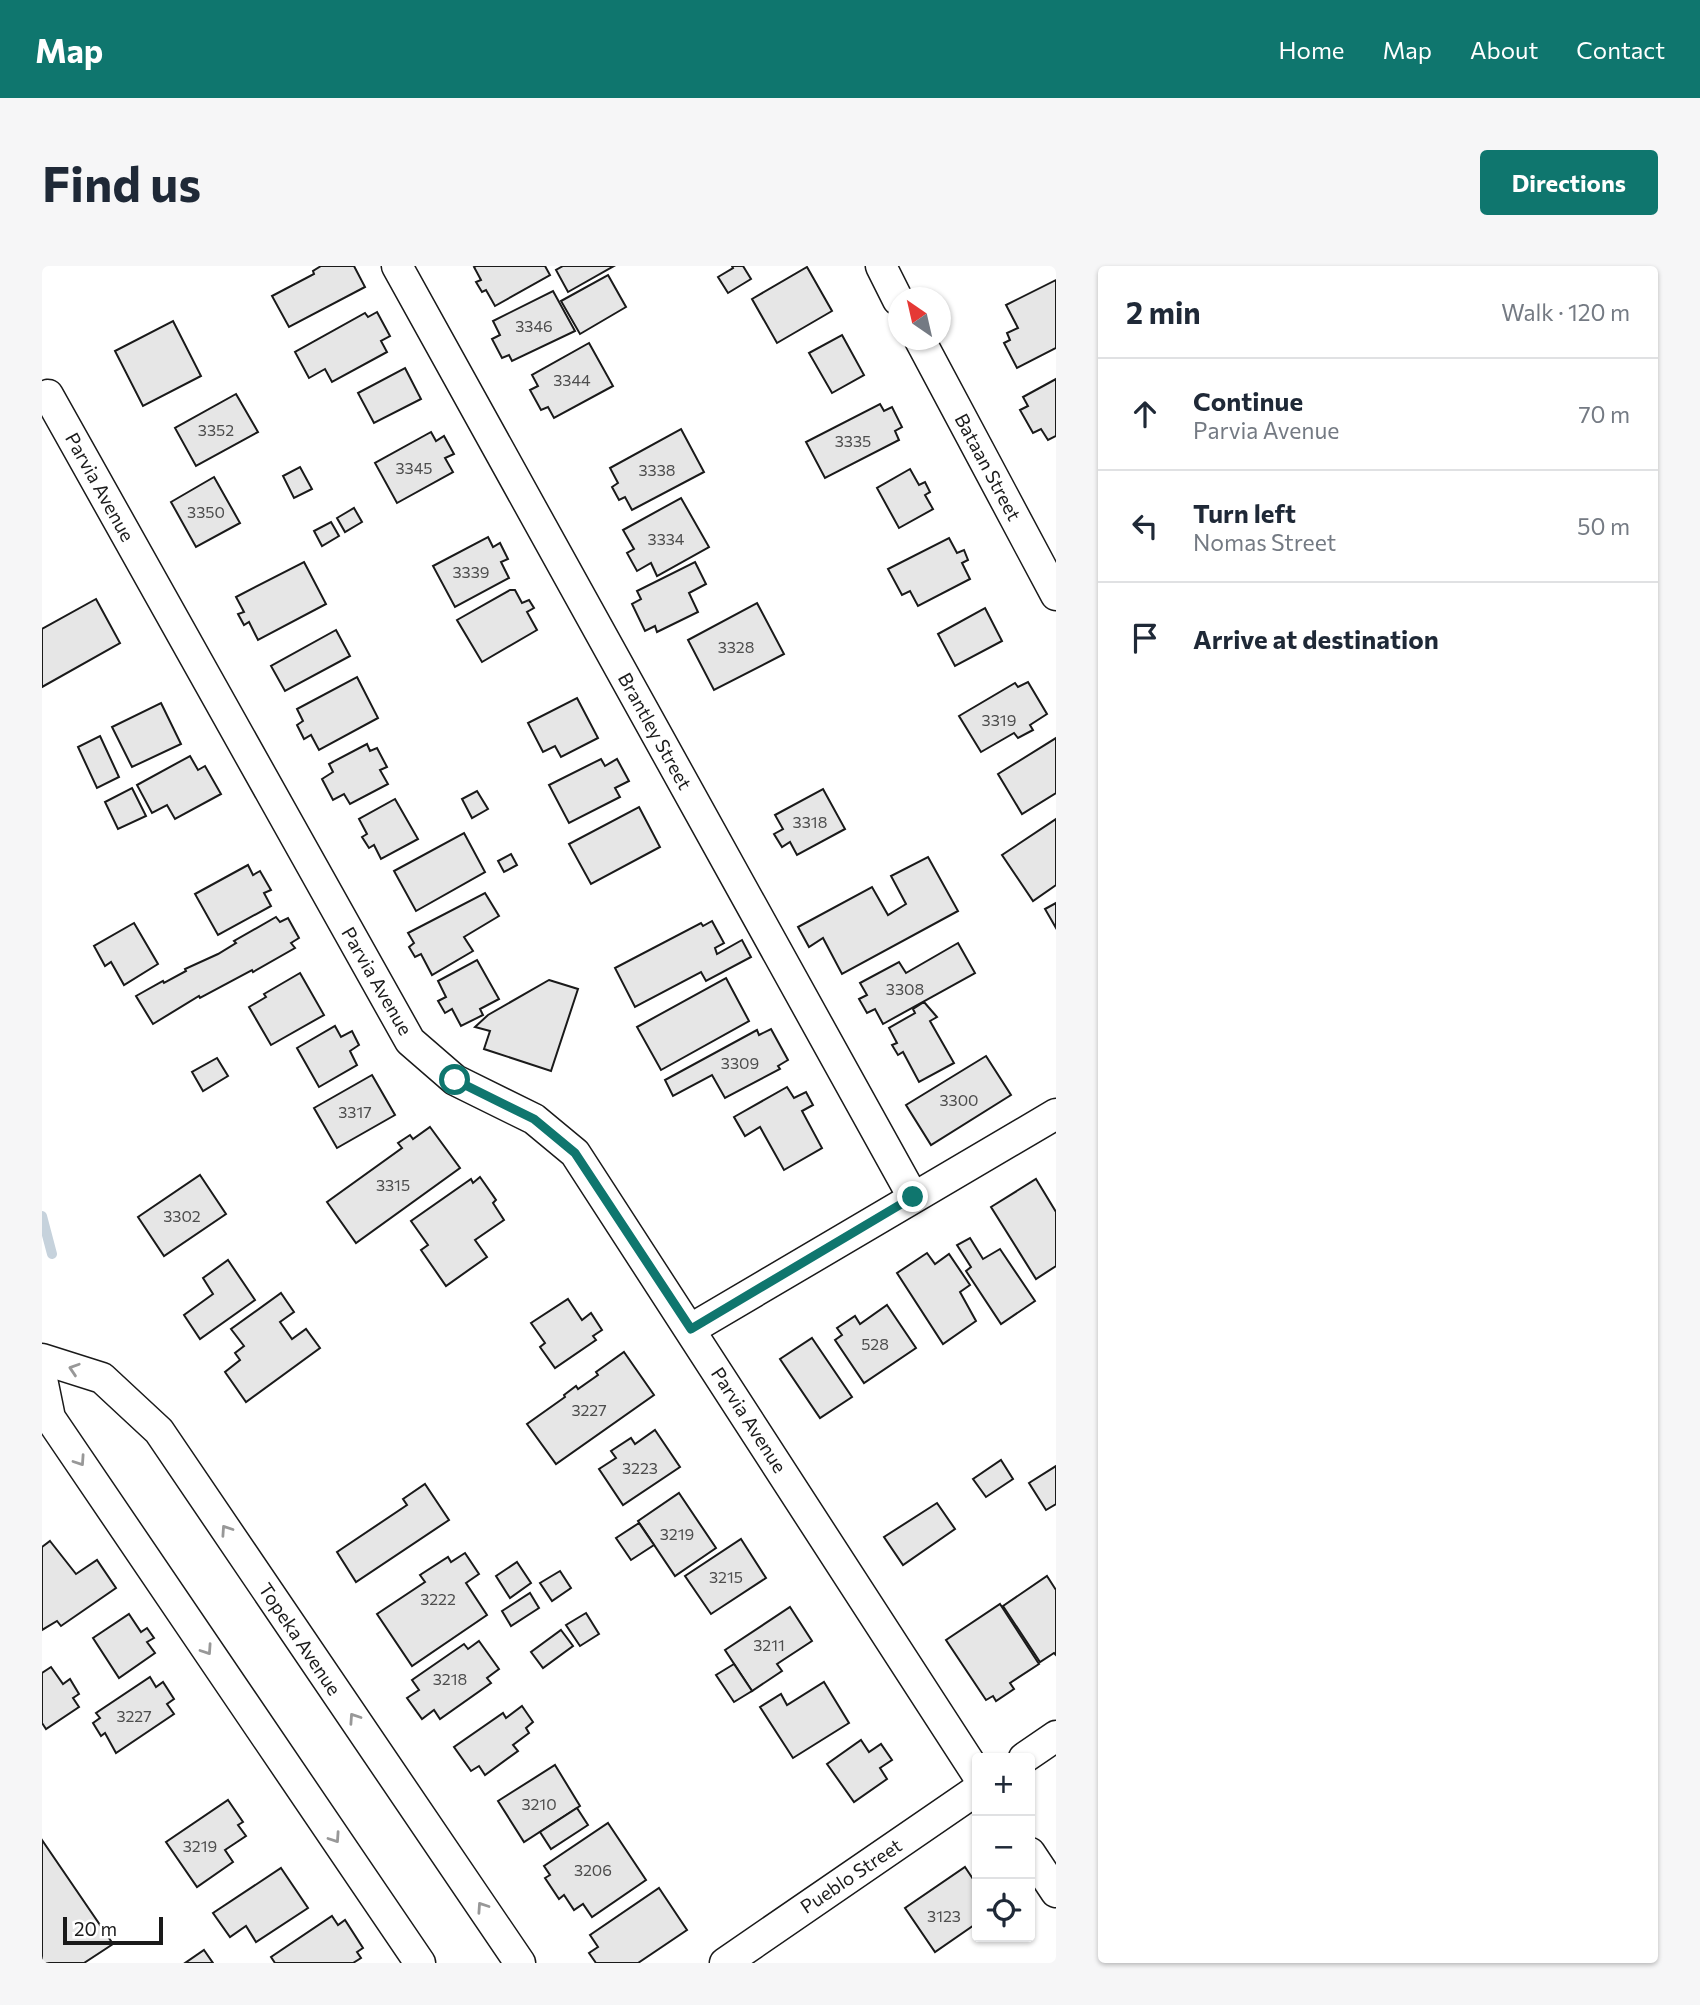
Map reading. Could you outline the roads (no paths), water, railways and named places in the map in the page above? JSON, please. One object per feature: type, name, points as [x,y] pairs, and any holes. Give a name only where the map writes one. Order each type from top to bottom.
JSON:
[{"type":"street","name":"Brantley Street","points":[[397,266],[913,1197]]},
{"type":"street","points":[[881,266],[892,287]]},
{"type":"street","name":"Bataan Street","points":[[925,350],[1056,595]]},
{"type":"street","name":"Parvia Avenue","points":[[48,395],[410,1041],[455,1080],[534,1119],[575,1153],[972,1766]]},
{"type":"street","points":[[691,1329],[1056,1114]]},
{"type":"street","name":"Topeka Avenue","points":[[42,1359],[102,1378],[159,1431],[520,1963]]},
{"type":"street","points":[[42,1379],[50,1418],[420,1963]]},
{"type":"street","points":[[1031,1753],[1056,1736]]},
{"type":"street","name":"Pueblo Street","points":[[725,1963],[972,1793]]},
{"type":"street","points":[[1035,1860],[1056,1892]]},
{"type":"waterway","points":[[42,1216],[52,1254]]}]
